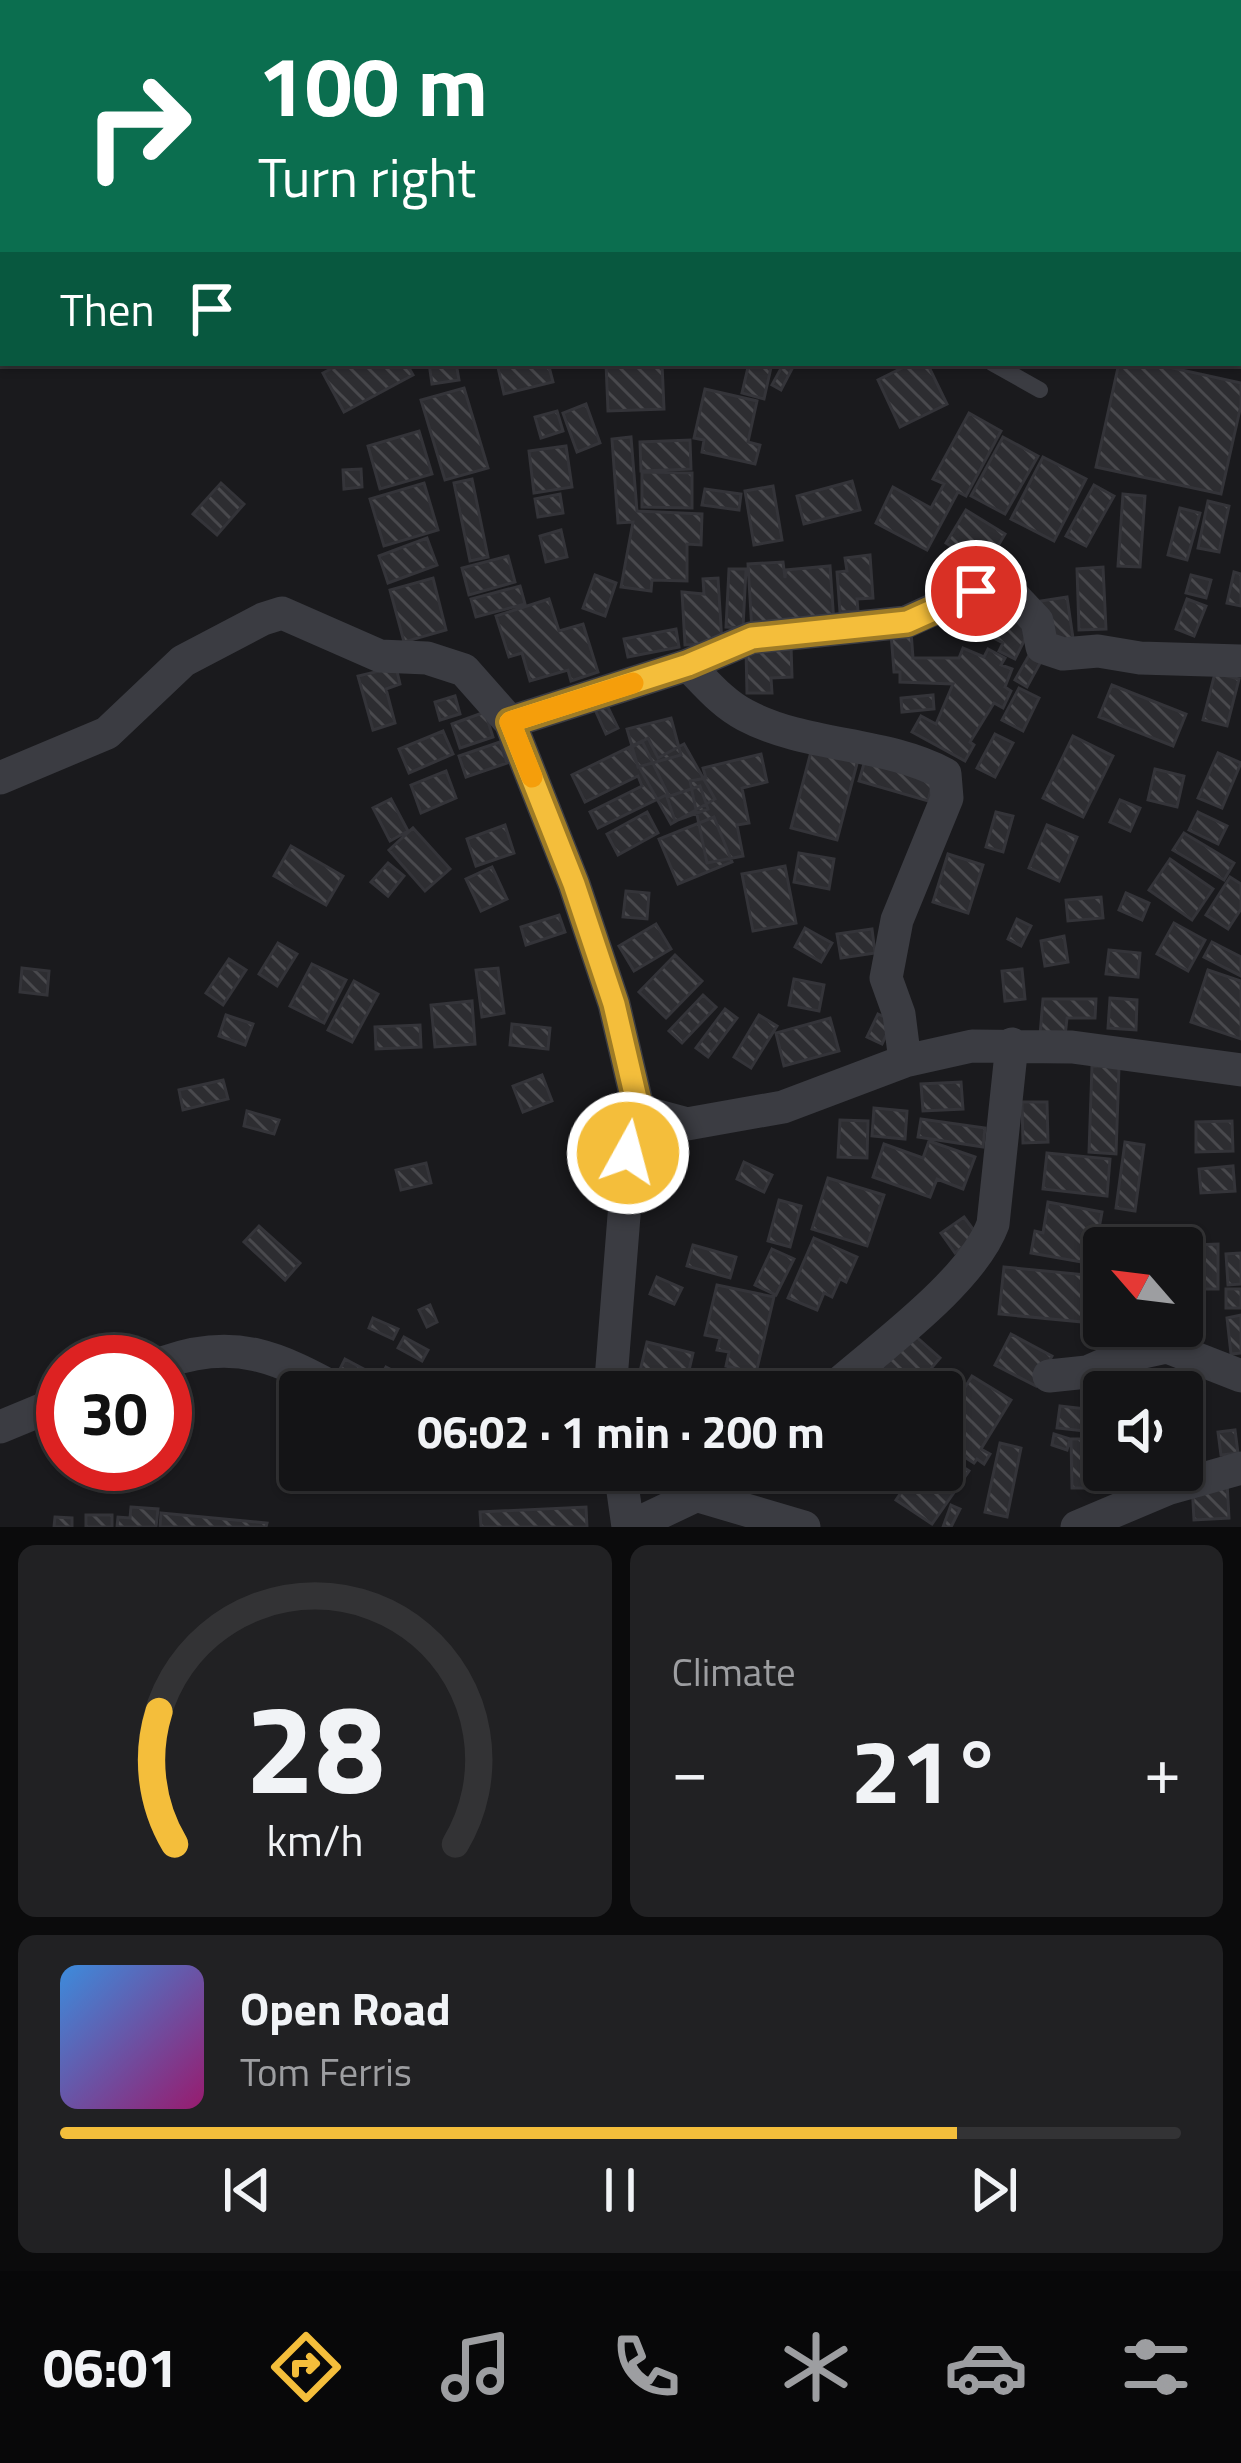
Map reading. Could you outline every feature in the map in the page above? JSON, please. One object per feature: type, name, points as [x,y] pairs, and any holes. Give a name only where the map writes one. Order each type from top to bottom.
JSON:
[{"type":"street","points":[[510,722],[688,665],[752,638],[907,622],[998,580],[1037,621],[1042,647],[1063,655],[1098,651],[1140,658],[1241,661]]},
{"type":"street","points":[[0,778],[107,733],[183,661],[282,613],[380,656],[427,658],[464,670],[510,722],[614,1004],[639,1111],[628,1153],[612,1371]]},
{"type":"street","points":[[688,665],[725,703],[750,718],[916,758],[945,774],[947,798],[897,920],[886,978],[899,1014],[904,1061]]},
{"type":"street","points":[[853,1371],[986,1244],[993,1224],[1012,1045]]},
{"type":"street","points":[[639,1111],[687,1124],[783,1107],[904,1061],[973,1046],[1072,1047],[1241,1070]]},
{"type":"street","points":[[1049,1376],[1087,1372],[1120,1357],[1167,1347],[1241,1376]]},
{"type":"street","points":[[192,1356],[226,1348],[271,1357],[299,1371]]},
{"type":"street","points":[[0,1427],[36,1412]]},
{"type":"street","points":[[1077,1527],[1167,1489],[1241,1468]]},
{"type":"street","points":[[623,1491],[629,1527],[705,1491]]},
{"type":"street","points":[[694,1496],[805,1527]]},
{"type":"lane","points":[[997,366],[1040,390]]},
{"type":"building","points":[[336,366],[408,366],[413,375],[344,412],[323,373]]},
{"type":"building","points":[[429,366],[457,366],[459,380],[432,384]]},
{"type":"building","points":[[498,366],[549,366],[553,382],[504,394]]},
{"type":"building","points":[[606,366],[662,366],[664,409],[608,411]]},
{"type":"building","points":[[748,366],[771,366],[764,399],[742,393]]},
{"type":"building","points":[[782,366],[793,366],[781,390],[772,385]]},
{"type":"building","points":[[906,366],[928,366],[947,404],[900,427],[878,380]]},
{"type":"building","points":[[1118,366],[1164,366],[1241,383],[1241,405],[1221,494],[1096,467]]},
{"type":"building","points":[[464,388],[488,468],[445,480],[421,400]]},
{"type":"building","points":[[705,389],[757,401],[748,442],[760,445],[755,464],[702,452],[704,440],[694,438]]},
{"type":"building","points":[[586,404],[600,443],[577,452],[563,413]]},
{"type":"building","points":[[557,411],[563,431],[541,438],[535,417]]},
{"type":"building","points":[[969,413],[1001,431],[966,496],[958,492],[927,550],[876,523],[893,487],[931,508],[944,484],[933,479]]},
{"type":"building","points":[[419,431],[432,474],[380,489],[368,446]]},
{"type":"building","points":[[631,437],[637,511],[702,514],[701,545],[687,544],[687,581],[652,580],[651,591],[621,587],[633,522],[618,523],[612,439]]},
{"type":"building","points":[[1003,437],[1038,456],[1005,514],[971,496]]},
{"type":"building","points":[[690,440],[691,469],[641,471],[640,442]]},
{"type":"building","points":[[566,446],[572,487],[534,493],[529,451]]},
{"type":"building","points":[[1043,457],[1086,479],[1054,541],[1011,519]]},
{"type":"building","points":[[361,469],[362,487],[344,489],[343,470]]},
{"type":"building","points":[[642,472],[692,473],[692,508],[642,507]]},
{"type":"building","points":[[472,479],[488,557],[470,561],[454,483]]},
{"type":"building","points":[[852,481],[860,510],[804,524],[797,496]]},
{"type":"building","points":[[221,483],[244,504],[217,535],[193,514]]},
{"type":"building","points":[[424,483],[438,530],[384,546],[370,499]]},
{"type":"building","points":[[1094,485],[1114,496],[1086,546],[1066,536]]},
{"type":"building","points":[[773,486],[782,540],[754,545],[745,491]]},
{"type":"building","points":[[705,489],[741,494],[739,510],[702,505]]},
{"type":"building","points":[[560,494],[563,513],[538,517],[535,499]]},
{"type":"building","points":[[1123,494],[1145,496],[1140,567],[1118,566]]},
{"type":"building","points":[[1208,501],[1229,506],[1219,552],[1198,548]]},
{"type":"building","points":[[1180,508],[1200,513],[1187,560],[1168,555]]},
{"type":"building","points":[[966,510],[1005,534],[985,568],[946,543]]},
{"type":"building","points":[[561,530],[567,557],[546,562],[540,536]]},
{"type":"building","points":[[427,538],[437,565],[388,583],[379,556]]},
{"type":"building","points":[[870,555],[873,598],[857,599],[858,611],[840,612],[837,572],[847,571],[845,558]]},
{"type":"building","points":[[508,556],[515,582],[469,595],[462,568]]},
{"type":"building","points":[[783,562],[785,578],[786,570],[830,566],[834,623],[752,631],[748,564]]},
{"type":"building","points":[[1103,567],[1106,629],[1079,630],[1077,569]]},
{"type":"building","points":[[729,569],[746,569],[743,628],[726,627]]},
{"type":"building","points":[[1234,572],[1241,574],[1241,606],[1227,603]]},
{"type":"building","points":[[595,575],[616,583],[605,616],[583,608]]},
{"type":"building","points":[[1191,575],[1211,580],[1206,598],[1186,593]]},
{"type":"building","points":[[433,578],[446,630],[404,642],[390,590]]},
{"type":"building","points":[[718,578],[722,643],[685,645],[682,592],[704,594],[703,579]]},
{"type":"building","points":[[520,586],[525,604],[476,617],[471,599]]},
{"type":"building","points":[[989,590],[1001,616],[1033,623],[1015,659],[999,651],[1003,643],[984,633],[990,622],[977,597]]},
{"type":"building","points":[[1067,597],[1073,638],[1048,643],[1041,601]]},
{"type":"building","points":[[549,599],[559,631],[583,624],[598,672],[571,681],[568,670],[530,681],[522,653],[509,657],[496,616]]},
{"type":"building","points":[[1187,599],[1206,606],[1194,636],[1176,629]]},
{"type":"building","points":[[676,629],[679,647],[628,657],[624,639]]},
{"type":"building","points":[[911,631],[913,658],[959,658],[963,648],[984,657],[988,649],[1005,658],[1001,665],[1012,669],[1005,687],[1011,691],[1003,708],[994,703],[970,742],[974,745],[965,761],[912,732],[921,716],[936,724],[953,684],[900,682],[900,672],[894,672],[891,633]]},
{"type":"building","points":[[791,645],[792,677],[771,678],[772,693],[747,693],[746,649]]},
{"type":"building","points":[[1032,650],[1044,656],[1027,687],[1015,680]]},
{"type":"building","points":[[396,667],[400,684],[386,689],[395,723],[373,730],[358,676]]},
{"type":"building","points":[[1215,673],[1239,679],[1227,726],[1203,720]]},
{"type":"building","points":[[1112,685],[1186,714],[1173,746],[1099,717]]},
{"type":"building","points":[[1019,688],[1039,698],[1023,731],[1002,720]]},
{"type":"building","points":[[933,695],[934,709],[902,712],[901,698]]},
{"type":"building","points":[[455,696],[460,714],[440,720],[435,702]]},
{"type":"building","points":[[603,697],[618,728],[606,734],[592,703]]},
{"type":"building","points":[[485,712],[493,737],[460,748],[452,724]]},
{"type":"building","points":[[671,718],[681,755],[638,767],[627,729]]},
{"type":"building","points":[[443,731],[453,754],[409,773],[399,749]]},
{"type":"building","points":[[995,734],[1013,743],[995,777],[977,768]]},
{"type":"building","points":[[1073,736],[1113,756],[1083,817],[1043,798]]},
{"type":"building","points":[[648,738],[658,758],[684,744],[715,799],[671,824],[629,749]]},
{"type":"building","points":[[642,741],[668,794],[598,828],[590,812],[642,786],[638,776],[585,802],[572,775]]},
{"type":"building","points":[[500,742],[507,763],[466,777],[459,756]]},
{"type":"building","points":[[813,744],[859,756],[837,840],[791,828]]},
{"type":"building","points":[[1218,753],[1241,763],[1222,808],[1198,798]]},
{"type":"building","points":[[761,754],[767,782],[742,788],[749,823],[737,825],[743,856],[707,863],[690,781],[706,778],[703,768]]},
{"type":"building","points":[[865,760],[934,779],[928,801],[859,781]]},
{"type":"building","points":[[1155,769],[1184,776],[1177,807],[1148,800]]},
{"type":"building","points":[[446,771],[456,798],[421,813],[411,785]]},
{"type":"building","points":[[700,786],[708,809],[675,821],[667,797]]},
{"type":"building","points":[[391,799],[408,831],[390,841],[373,808]]},
{"type":"building","points":[[1120,800],[1140,808],[1130,831],[1110,822]]},
{"type":"building","points":[[647,812],[658,833],[618,855],[607,834]]},
{"type":"building","points":[[996,812],[1013,816],[1003,852],[986,847]]},
{"type":"building","points":[[1198,812],[1227,826],[1218,844],[1189,830]]},
{"type":"building","points":[[714,817],[732,862],[678,884],[659,839]]},
{"type":"building","points":[[505,825],[514,853],[476,866],[467,839]]},
{"type":"building","points":[[1047,825],[1077,837],[1059,881],[1029,868]]},
{"type":"building","points":[[413,828],[450,869],[425,891],[389,850]]},
{"type":"building","points":[[1184,833],[1234,863],[1224,880],[1173,850]]},
{"type":"building","points":[[291,846],[343,876],[326,905],[274,876]]},
{"type":"building","points":[[799,853],[834,859],[829,889],[794,882]]},
{"type":"building","points":[[948,854],[983,865],[968,913],[933,902]]},
{"type":"building","points":[[1170,859],[1213,889],[1192,920],[1149,890]]},
{"type":"building","points":[[388,863],[404,876],[388,896],[371,882]]},
{"type":"building","points":[[785,866],[796,923],[753,931],[742,874]]},
{"type":"building","points":[[492,867],[507,899],[481,911],[466,879]]},
{"type":"building","points":[[1230,877],[1241,884],[1241,909],[1228,929],[1206,915]]},
{"type":"building","points":[[626,891],[649,893],[647,919],[623,917]]},
{"type":"building","points":[[1126,893],[1149,903],[1142,920],[1119,910]]},
{"type":"building","points":[[1101,897],[1103,918],[1068,921],[1066,900]]},
{"type":"building","points":[[559,915],[565,932],[526,945],[521,927]]},
{"type":"building","points":[[1017,919],[1031,926],[1021,946],[1008,939]]},
{"type":"building","points":[[1174,923],[1205,940],[1188,971],[1157,954]]},
{"type":"building","points":[[656,924],[671,949],[634,971],[619,946]]},
{"type":"building","points":[[805,928],[832,943],[821,962],[795,947]]},
{"type":"building","points":[[872,929],[875,953],[841,958],[837,934]]},
{"type":"building","points":[[1064,936],[1068,962],[1045,966],[1041,941]]},
{"type":"building","points":[[1212,942],[1241,957],[1241,976],[1204,957]]},
{"type":"building","points":[[278,943],[297,954],[277,986],[259,974]]},
{"type":"building","points":[[1109,950],[1140,953],[1138,977],[1106,974]]},
{"type":"building","points":[[675,955],[702,981],[666,1018],[639,992]]},
{"type":"building","points":[[229,959],[246,970],[223,1005],[206,993]]},
{"type":"building","points":[[312,964],[346,980],[324,1023],[290,1006]]},
{"type":"building","points":[[22,968],[49,971],[47,995],[20,992]]},
{"type":"building","points":[[498,968],[504,1013],[482,1017],[476,970]]},
{"type":"building","points":[[1022,969],[1025,999],[1005,1001],[1002,971]]},
{"type":"building","points":[[1208,970],[1241,981],[1241,1039],[1191,1022]]},
{"type":"building","points":[[794,979],[824,985],[819,1011],[789,1005]]},
{"type":"building","points":[[354,981],[378,994],[352,1042],[328,1030]]},
{"type":"building","points":[[703,995],[716,1007],[682,1043],[669,1031]]},
{"type":"building","points":[[1110,998],[1137,1000],[1136,1030],[1108,1028]]},
{"type":"building","points":[[1043,999],[1096,999],[1095,1018],[1067,1018],[1065,1037],[1040,1035]]},
{"type":"building","points":[[472,1001],[475,1044],[435,1047],[431,1005]]},
{"type":"building","points":[[725,1009],[737,1018],[708,1057],[696,1048]]},
{"type":"building","points":[[878,1014],[893,1021],[882,1044],[867,1037]]},
{"type":"building","points":[[226,1015],[253,1024],[245,1045],[219,1036]]},
{"type":"building","points":[[759,1015],[777,1026],[751,1068],[734,1057]]},
{"type":"building","points":[[830,1018],[839,1051],[784,1066],[776,1033]]},
{"type":"building","points":[[512,1024],[550,1028],[548,1049],[510,1045]]},
{"type":"building","points":[[420,1025],[421,1047],[376,1049],[375,1027]]},
{"type":"building","points":[[1092,1066],[1119,1067],[1116,1154],[1089,1152]]},
{"type":"building","points":[[542,1075],[552,1101],[523,1112],[513,1086]]},
{"type":"building","points":[[223,1080],[228,1099],[183,1110],[179,1090]]},
{"type":"building","points":[[961,1082],[963,1109],[923,1111],[921,1084]]},
{"type":"building","points":[[1022,1102],[1047,1102],[1048,1142],[1023,1143]]},
{"type":"building","points":[[874,1108],[907,1111],[905,1139],[872,1136]]},
{"type":"building","points":[[247,1111],[279,1120],[274,1134],[244,1126]]},
{"type":"building","points":[[921,1119],[985,1128],[983,1147],[918,1137]]},
{"type":"building","points":[[840,1120],[868,1121],[867,1158],[838,1157]]},
{"type":"building","points":[[1232,1121],[1233,1151],[1196,1152],[1196,1122]]},
{"type":"building","points":[[929,1141],[975,1157],[963,1189],[937,1179],[930,1197],[873,1177],[884,1144],[923,1158]]},
{"type":"building","points":[[1125,1142],[1144,1145],[1135,1211],[1116,1208]]},
{"type":"building","points":[[1047,1153],[1110,1159],[1107,1196],[1043,1189]]},
{"type":"building","points":[[744,1162],[772,1175],[764,1192],[737,1179]]},
{"type":"building","points":[[426,1163],[431,1183],[401,1190],[396,1170]]},
{"type":"building","points":[[1233,1166],[1235,1191],[1201,1193],[1199,1169]]},
{"type":"building","points":[[828,1178],[884,1195],[867,1246],[812,1229]]},
{"type":"building","points":[[779,1200],[801,1206],[790,1247],[768,1241]]},
{"type":"building","points":[[1048,1202],[1102,1212],[1099,1227],[1083,1227],[1083,1262],[1031,1253],[1035,1231],[1043,1233]]},
{"type":"building","points":[[964,1217],[978,1236],[955,1253],[941,1233]]},
{"type":"building","points":[[259,1226],[300,1263],[285,1280],[244,1242]]},
{"type":"building","points":[[814,1238],[857,1257],[846,1282],[840,1279],[832,1297],[824,1293],[817,1310],[788,1298]]},
{"type":"building","points":[[1218,1244],[1218,1289],[1203,1289],[1203,1245]]},
{"type":"building","points":[[693,1245],[736,1257],[730,1278],[687,1266]]},
{"type":"building","points":[[772,1249],[794,1259],[776,1295],[755,1285]]},
{"type":"building","points":[[1241,1253],[1241,1284],[1228,1285],[1226,1254]]},
{"type":"building","points":[[1004,1267],[1083,1275],[1083,1322],[999,1314]]},
{"type":"building","points":[[657,1277],[682,1288],[674,1304],[650,1294]]},
{"type":"building","points":[[717,1285],[774,1297],[756,1371],[726,1366],[729,1352],[717,1350],[720,1338],[705,1335]]},
{"type":"building","points":[[1226,1289],[1241,1289],[1241,1308],[1226,1308]]},
{"type":"building","points":[[430,1305],[437,1322],[427,1327],[419,1310]]},
{"type":"building","points":[[1241,1315],[1241,1353],[1231,1354],[1227,1318]]},
{"type":"building","points":[[373,1318],[398,1329],[393,1339],[369,1328]]},
{"type":"building","points":[[912,1333],[940,1358],[929,1371],[878,1371]]},
{"type":"building","points":[[1011,1334],[1052,1356],[1036,1386],[995,1365]]},
{"type":"building","points":[[404,1337],[428,1350],[422,1361],[398,1348]]},
{"type":"building","points":[[647,1342],[693,1353],[689,1371],[640,1371]]},
{"type":"building","points":[[345,1359],[367,1371],[344,1371],[340,1369]]},
{"type":"building","points":[[972,1376],[1011,1400],[981,1449],[990,1454],[984,1464],[963,1456],[963,1390]]},
{"type":"building","points":[[1060,1406],[1083,1409],[1083,1431],[1057,1428]]},
{"type":"building","points":[[1235,1430],[1238,1453],[1221,1455],[1218,1432]]},
{"type":"building","points":[[1054,1434],[1070,1439],[1067,1450],[1052,1445]]},
{"type":"building","points":[[1071,1439],[1083,1439],[1083,1488],[1072,1488]]},
{"type":"building","points":[[1000,1443],[1021,1448],[1007,1517],[985,1512]]},
{"type":"building","points":[[1227,1482],[1229,1518],[1194,1520],[1192,1491],[1203,1491],[1203,1483]]},
{"type":"building","points":[[902,1491],[955,1491],[932,1524],[896,1500]]},
{"type":"building","points":[[951,1505],[960,1509],[951,1527],[943,1527]]},
{"type":"building","points":[[131,1507],[158,1509],[156,1527],[117,1527],[118,1517],[130,1518]]},
{"type":"building","points":[[586,1507],[587,1527],[481,1527],[480,1512]]},
{"type":"building","points":[[161,1513],[267,1523],[266,1527],[160,1527]]},
{"type":"building","points":[[86,1515],[112,1515],[112,1527],[86,1527]]},
{"type":"building","points":[[55,1517],[72,1518],[72,1527],[54,1527]]},
{"type":"slow traffic","points":[[532,777],[510,722],[633,683]]},
{"type":"route","points":[[628,1153],[639,1111],[614,1004],[574,884],[510,722],[688,665],[752,638],[907,622],[976,591]]}]
